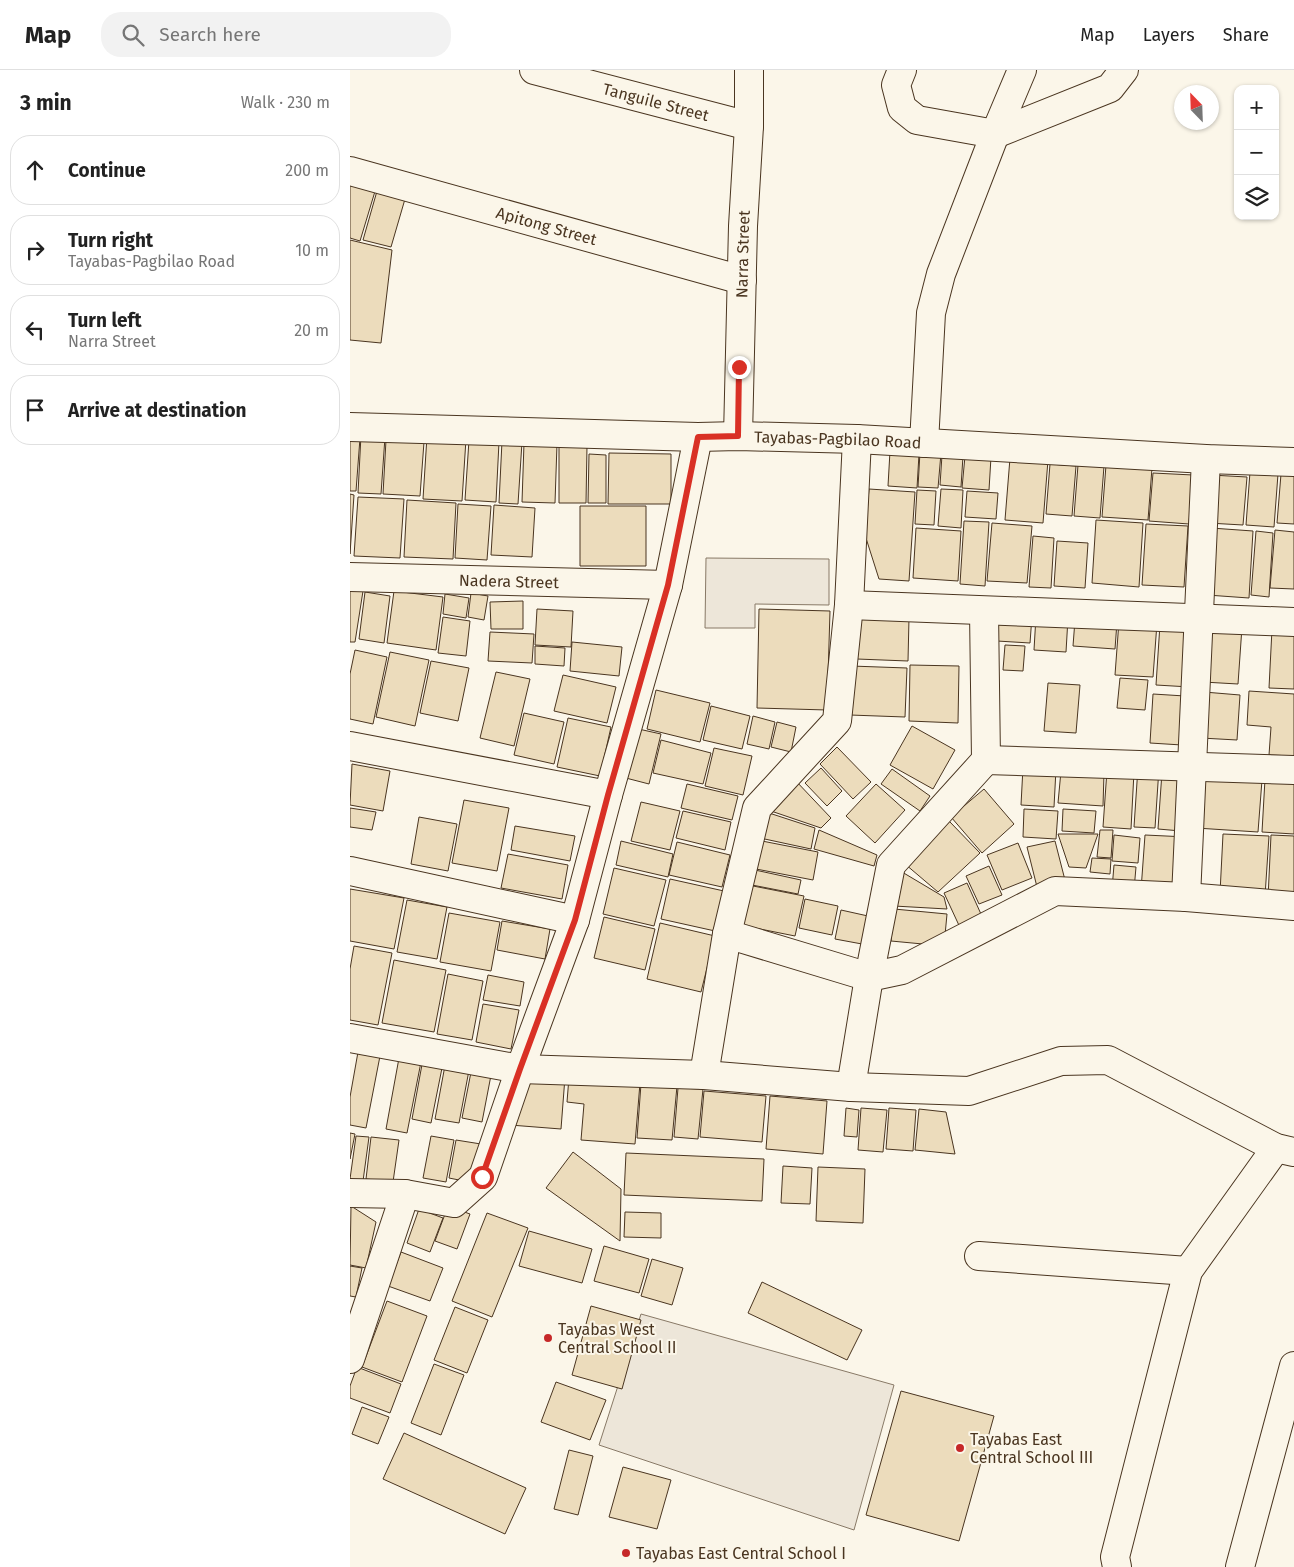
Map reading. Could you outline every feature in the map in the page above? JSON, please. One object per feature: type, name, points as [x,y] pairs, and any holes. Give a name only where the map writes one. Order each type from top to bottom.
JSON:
[{"type":"street","name":"Tanguile Street","points":[[534,70],[749,126]]},
{"type":"street","name":"Narra Street","points":[[738,436],[742,226],[749,126],[749,70]]},
{"type":"street","points":[[902,70],[896,85],[902,108],[917,120],[995,134],[1110,88],[1124,70]]},
{"type":"street","points":[[924,443],[931,313],[941,274],[1022,70]]},
{"type":"street","name":"Apitong Street","points":[[350,171],[742,280]]},
{"type":"street","name":"Tayabas-Pagbilao Road","points":[[350,427],[698,437],[738,436],[857,439],[1206,460],[1293,458]]},
{"type":"street","points":[[350,1193],[405,1194],[454,1203],[482,1177],[575,920],[608,795],[668,585],[698,437]]},
{"type":"street","points":[[704,1075],[726,934],[757,808],[837,720],[849,605],[857,439]]},
{"type":"street","points":[[1186,897],[1206,460]]},
{"type":"street","name":"Nadera Street","points":[[350,577],[668,585]]},
{"type":"street","points":[[849,605],[1294,622]]},
{"type":"street","points":[[851,1087],[869,977],[892,865],[986,760],[984,611]]},
{"type":"street","points":[[350,746],[608,795]]},
{"type":"street","points":[[986,760],[1294,770]]},
{"type":"street","points":[[350,871],[575,920]]},
{"type":"street","points":[[726,934],[869,977],[902,970],[1055,891],[1186,897],[1294,906]]},
{"type":"street","points":[[350,1038],[520,1069],[704,1075],[851,1087],[969,1091],[1060,1060],[1108,1060],[1285,1150],[1188,1271],[1115,1557],[1117,1567]]},
{"type":"street","points":[[350,1359],[405,1194]]},
{"type":"street","points":[[979,1256],[1188,1271]]},
{"type":"street","points":[[1240,1567],[1294,1366]]},
{"type":"shaded area","points":[[706,558],[829,559],[829,605],[755,604],[755,628],[705,628]]},
{"type":"shaded area","points":[[641,1314],[894,1385],[854,1530],[599,1445]]},
{"type":"building","points":[[350,181],[376,188],[360,241],[350,238]]},
{"type":"building","points":[[377,191],[405,199],[391,247],[363,240]]},
{"type":"building","points":[[350,240],[392,250],[381,343],[350,340]]},
{"type":"building","points":[[361,435],[385,437],[381,494],[358,493]]},
{"type":"building","points":[[427,436],[466,439],[462,501],[423,499]]},
{"type":"building","points":[[350,437],[360,438],[356,491],[350,491]]},
{"type":"building","points":[[386,440],[424,442],[420,496],[383,494]]},
{"type":"building","points":[[469,440],[499,442],[496,502],[465,500]]},
{"type":"building","points":[[502,441],[522,442],[518,504],[499,503]]},
{"type":"building","points":[[524,443],[557,444],[555,503],[522,502]]},
{"type":"building","points":[[559,446],[587,446],[586,503],[559,503]]},
{"type":"building","points":[[890,451],[919,454],[917,488],[888,486]]},
{"type":"building","points":[[920,452],[941,453],[938,488],[918,487]]},
{"type":"building","points":[[609,453],[671,454],[671,504],[608,504]]},
{"type":"building","points":[[589,454],[606,455],[606,503],[588,503]]},
{"type":"building","points":[[942,455],[963,456],[961,487],[940,485]]},
{"type":"building","points":[[965,456],[991,457],[989,490],[962,488]]},
{"type":"building","points":[[1010,458],[1048,460],[1043,523],[1005,520]]},
{"type":"building","points":[[1050,464],[1076,466],[1072,516],[1046,514]]},
{"type":"building","points":[[1078,465],[1104,466],[1100,518],[1074,516]]},
{"type":"building","points":[[1106,465],[1152,468],[1148,520],[1102,517]]},
{"type":"building","points":[[1250,472],[1278,474],[1274,527],[1246,525]]},
{"type":"building","points":[[1153,473],[1193,475],[1189,524],[1149,521]]},
{"type":"building","points":[[1281,474],[1294,475],[1294,524],[1277,523]]},
{"type":"building","points":[[1211,475],[1247,477],[1243,525],[1208,523]]},
{"type":"building","points":[[869,489],[915,492],[909,581],[879,579],[865,535]]},
{"type":"building","points":[[941,489],[963,490],[961,528],[938,526]]},
{"type":"building","points":[[917,490],[936,491],[934,525],[915,524]]},
{"type":"building","points":[[967,491],[998,493],[996,519],[965,517]]},
{"type":"building","points":[[350,494],[354,495],[350,554]]},
{"type":"building","points":[[358,497],[404,499],[400,558],[354,556]]},
{"type":"building","points":[[407,500],[456,503],[453,559],[404,557]]},
{"type":"building","points":[[458,504],[491,506],[487,560],[455,558]]},
{"type":"building","points":[[494,505],[535,508],[532,557],[491,555]]},
{"type":"building","points":[[580,506],[646,506],[646,566],[580,566]]},
{"type":"building","points":[[1096,520],[1143,523],[1139,587],[1092,583]]},
{"type":"building","points":[[964,521],[989,522],[985,586],[960,584]]},
{"type":"building","points":[[992,523],[1032,526],[1027,583],[987,581]]},
{"type":"building","points":[[1146,524],[1188,526],[1184,587],[1142,585]]},
{"type":"building","points":[[916,528],[961,531],[958,581],[913,578]]},
{"type":"building","points":[[1211,528],[1253,531],[1249,598],[1207,595]]},
{"type":"building","points":[[1275,530],[1294,532],[1294,589],[1270,588]]},
{"type":"building","points":[[1256,531],[1273,533],[1269,597],[1251,595]]},
{"type":"building","points":[[1033,536],[1054,538],[1051,588],[1029,587]]},
{"type":"building","points":[[1057,541],[1088,543],[1085,588],[1054,586]]},
{"type":"building","points":[[350,590],[363,591],[355,642],[350,642]]},
{"type":"building","points":[[394,591],[443,597],[436,650],[387,643]]},
{"type":"building","points":[[365,592],[390,596],[384,643],[359,639]]},
{"type":"building","points":[[471,593],[488,596],[484,620],[468,617]]},
{"type":"building","points":[[445,594],[469,598],[466,618],[443,614]]},
{"type":"building","points":[[523,601],[523,629],[491,629],[490,602]]},
{"type":"building","points":[[537,609],[573,611],[571,647],[535,645]]},
{"type":"building","points":[[759,609],[830,611],[827,710],[757,708]]},
{"type":"building","points":[[999,614],[1032,616],[1030,643],[997,641]]},
{"type":"building","points":[[1036,616],[1068,618],[1066,652],[1034,650]]},
{"type":"building","points":[[443,617],[470,621],[466,656],[438,653]]},
{"type":"building","points":[[858,617],[909,618],[908,661],[857,659]]},
{"type":"building","points":[[1075,620],[1117,622],[1115,649],[1073,646]]},
{"type":"building","points":[[1119,621],[1157,623],[1153,677],[1115,675]]},
{"type":"building","points":[[1160,624],[1194,626],[1190,687],[1156,685]]},
{"type":"building","points":[[1207,625],[1242,627],[1238,684],[1203,682]]},
{"type":"building","points":[[1272,629],[1294,631],[1294,689],[1269,688]]},
{"type":"building","points":[[490,632],[534,634],[532,663],[488,661]]},
{"type":"building","points":[[572,642],[622,647],[619,676],[570,671]]},
{"type":"building","points":[[1005,645],[1025,646],[1023,671],[1003,670]]},
{"type":"building","points":[[535,646],[565,648],[564,666],[535,664]]},
{"type":"building","points":[[355,650],[387,657],[373,724],[350,719],[350,674]]},
{"type":"building","points":[[390,652],[429,660],[415,726],[376,717]]},
{"type":"building","points":[[431,661],[469,668],[458,721],[420,713]]},
{"type":"building","points":[[910,665],[959,666],[958,723],[909,721]]},
{"type":"building","points":[[851,666],[907,668],[905,717],[850,715]]},
{"type":"building","points":[[496,672],[530,679],[514,746],[480,738]]},
{"type":"building","points":[[563,675],[616,687],[607,723],[554,711]]},
{"type":"building","points":[[1120,678],[1148,680],[1145,710],[1117,708]]},
{"type":"building","points":[[1048,683],[1080,685],[1076,733],[1044,731]]},
{"type":"building","points":[[656,690],[710,703],[700,742],[647,729]]},
{"type":"building","points":[[1249,691],[1294,694],[1294,756],[1269,755],[1271,727],[1247,725]]},
{"type":"building","points":[[1204,692],[1240,695],[1237,740],[1201,738]]},
{"type":"building","points":[[1153,694],[1185,696],[1182,745],[1150,743]]},
{"type":"building","points":[[711,706],[750,716],[742,749],[703,740]]},
{"type":"building","points":[[524,713],[564,722],[554,764],[514,755]]},
{"type":"building","points":[[753,716],[775,722],[769,749],[747,744]]},
{"type":"building","points":[[568,718],[611,727],[600,776],[557,767]]},
{"type":"building","points":[[777,722],[796,727],[791,752],[771,747]]},
{"type":"building","points":[[912,726],[955,750],[933,789],[890,765]]},
{"type":"building","points":[[634,728],[661,734],[649,784],[622,777]]},
{"type":"building","points":[[661,740],[711,753],[703,784],[653,773]]},
{"type":"building","points":[[837,747],[871,782],[853,799],[820,764]]},
{"type":"building","points":[[714,748],[752,756],[743,795],[705,786]]},
{"type":"building","points":[[352,764],[390,771],[383,811],[350,805]]},
{"type":"building","points":[[1023,767],[1056,769],[1054,807],[1021,805]]},
{"type":"building","points":[[1138,767],[1159,768],[1155,828],[1134,827]]},
{"type":"building","points":[[821,768],[842,791],[827,806],[805,783]]},
{"type":"building","points":[[892,769],[930,796],[920,811],[881,784]]},
{"type":"building","points":[[1107,770],[1134,772],[1131,829],[1103,827]]},
{"type":"building","points":[[1061,771],[1104,773],[1103,806],[1058,803]]},
{"type":"building","points":[[1162,772],[1184,773],[1181,831],[1158,829]]},
{"type":"building","points":[[1199,776],[1262,780],[1258,832],[1196,828]]},
{"type":"building","points":[[1265,779],[1294,780],[1294,834],[1262,832]]},
{"type":"building","points":[[795,780],[831,818],[821,828],[768,810]]},
{"type":"building","points":[[687,784],[738,796],[732,820],[681,808]]},
{"type":"building","points":[[876,784],[905,810],[875,843],[846,816]]},
{"type":"building","points":[[984,789],[1014,824],[982,853],[951,817]]},
{"type":"building","points":[[464,800],[509,808],[497,871],[452,863]]},
{"type":"building","points":[[641,802],[680,811],[670,850],[631,841]]},
{"type":"building","points":[[350,808],[376,812],[372,830],[350,827]]},
{"type":"building","points":[[1024,809],[1058,811],[1056,839],[1023,837]]},
{"type":"building","points":[[1063,809],[1096,811],[1094,833],[1062,831]]},
{"type":"building","points":[[683,811],[731,822],[725,850],[676,838]]},
{"type":"building","points":[[766,812],[815,828],[811,849],[760,838]]},
{"type":"building","points":[[419,817],[457,824],[448,871],[411,864]]},
{"type":"building","points":[[949,821],[980,853],[938,892],[905,864]]},
{"type":"building","points":[[515,826],[575,836],[570,861],[511,850]]},
{"type":"building","points":[[819,830],[877,855],[874,866],[814,849]]},
{"type":"building","points":[[1100,830],[1113,830],[1111,858],[1097,857]]},
{"type":"building","points":[[1058,834],[1098,834],[1086,868],[1069,867]]},
{"type":"building","points":[[1223,834],[1269,836],[1265,896],[1220,893]]},
{"type":"building","points":[[1114,835],[1140,838],[1138,863],[1112,861]]},
{"type":"building","points":[[1145,835],[1187,837],[1183,893],[1141,890]]},
{"type":"building","points":[[1271,835],[1294,836],[1294,899],[1268,898]]},
{"type":"building","points":[[621,841],[673,854],[668,877],[616,865]]},
{"type":"building","points":[[762,841],[818,852],[813,880],[756,869]]},
{"type":"building","points":[[1055,841],[1066,884],[1038,891],[1027,847]]},
{"type":"building","points":[[677,842],[730,855],[722,887],[669,875]]},
{"type":"building","points":[[1018,843],[1032,878],[1002,890],[987,855]]},
{"type":"building","points":[[508,854],[568,865],[562,899],[501,888]]},
{"type":"building","points":[[1092,858],[1111,859],[1110,874],[1090,872]]},
{"type":"building","points":[[1114,865],[1136,867],[1134,890],[1112,889]]},
{"type":"building","points":[[989,866],[1002,895],[979,904],[966,876]]},
{"type":"building","points":[[614,868],[666,880],[654,926],[603,914]]},
{"type":"building","points":[[897,869],[944,897],[947,909],[894,906]]},
{"type":"building","points":[[755,870],[801,880],[798,894],[752,885]]},
{"type":"building","points":[[670,879],[724,891],[715,931],[661,919]]},
{"type":"building","points":[[967,883],[985,923],[963,934],[944,893]]},
{"type":"building","points":[[748,885],[804,896],[795,936],[740,925]]},
{"type":"building","points":[[350,889],[404,898],[394,949],[350,941]]},
{"type":"building","points":[[805,899],[838,906],[832,935],[799,928]]},
{"type":"building","points":[[407,900],[447,907],[437,959],[397,952]]},
{"type":"building","points":[[894,909],[947,914],[944,946],[891,941]]},
{"type":"building","points":[[841,910],[868,916],[862,944],[835,939]]},
{"type":"building","points":[[449,913],[500,922],[491,971],[440,962]]},
{"type":"building","points":[[604,917],[655,929],[645,970],[594,958]]},
{"type":"building","points":[[502,921],[550,929],[545,959],[497,950]]},
{"type":"building","points":[[660,923],[715,936],[701,992],[647,979]]},
{"type":"building","points":[[354,946],[392,953],[378,1025],[350,1020],[350,969]]},
{"type":"building","points":[[394,960],[446,970],[434,1032],[382,1023]]},
{"type":"building","points":[[448,974],[483,981],[472,1040],[437,1034]]},
{"type":"building","points":[[488,975],[524,982],[520,1006],[483,1000]]},
{"type":"building","points":[[483,1004],[519,1010],[511,1049],[476,1042]]},
{"type":"building","points":[[358,1052],[380,1056],[366,1128],[350,1125],[350,1097]]},
{"type":"building","points":[[399,1058],[421,1062],[407,1133],[386,1129]]},
{"type":"building","points":[[423,1059],[443,1063],[431,1123],[412,1119]]},
{"type":"building","points":[[446,1060],[470,1065],[459,1123],[435,1119]]},
{"type":"building","points":[[472,1067],[492,1070],[482,1122],[462,1118]]},
{"type":"building","points":[[532,1074],[565,1077],[561,1129],[510,1125]]},
{"type":"building","points":[[569,1077],[640,1083],[635,1144],[581,1140],[584,1104],[567,1102]]},
{"type":"building","points":[[641,1084],[677,1086],[672,1140],[637,1138]]},
{"type":"building","points":[[678,1088],[703,1089],[698,1139],[674,1137]]},
{"type":"building","points":[[704,1091],[766,1096],[762,1142],[700,1137]]},
{"type":"building","points":[[770,1096],[827,1101],[823,1154],[766,1149]]},
{"type":"building","points":[[846,1108],[859,1110],[857,1137],[844,1136]]},
{"type":"building","points":[[861,1108],[887,1110],[883,1152],[858,1150]]},
{"type":"building","points":[[889,1108],[916,1110],[913,1151],[886,1149]]},
{"type":"building","points":[[919,1109],[946,1112],[955,1154],[915,1150]]},
{"type":"building","points":[[350,1133],[355,1134],[350,1159]]},
{"type":"building","points":[[356,1136],[369,1137],[363,1181],[350,1179]]},
{"type":"building","points":[[431,1136],[454,1140],[446,1182],[423,1178]]},
{"type":"building","points":[[371,1137],[399,1140],[393,1182],[366,1179]]},
{"type":"building","points":[[456,1140],[481,1144],[474,1183],[449,1178]]},
{"type":"building","points":[[573,1152],[621,1189],[620,1241],[546,1188]]},
{"type":"building","points":[[626,1153],[764,1159],[762,1201],[624,1195]]},
{"type":"building","points":[[783,1166],[812,1168],[810,1204],[781,1203]]},
{"type":"building","points":[[818,1167],[865,1169],[863,1223],[816,1221]]},
{"type":"building","points":[[351,1206],[376,1222],[366,1268],[350,1265]]},
{"type":"building","points":[[448,1206],[470,1214],[457,1249],[435,1241]]},
{"type":"building","points":[[419,1209],[443,1218],[430,1252],[407,1243]]},
{"type":"building","points":[[625,1212],[661,1213],[661,1238],[624,1237]]},
{"type":"building","points":[[487,1213],[528,1228],[492,1317],[452,1301]]},
{"type":"building","points":[[529,1231],[592,1249],[582,1283],[519,1266]]},
{"type":"building","points":[[604,1246],[649,1259],[639,1293],[594,1281]]},
{"type":"building","points":[[401,1252],[443,1268],[430,1301],[388,1286]]},
{"type":"building","points":[[652,1259],[683,1268],[672,1305],[641,1296]]},
{"type":"building","points":[[350,1266],[362,1268],[356,1297],[350,1296]]},
{"type":"building","points":[[762,1282],[862,1330],[847,1360],[748,1313]]},
{"type":"building","points":[[387,1301],[427,1316],[402,1382],[362,1367]]},
{"type":"building","points":[[591,1306],[641,1320],[622,1389],[572,1375]]},
{"type":"building","points":[[455,1307],[488,1320],[467,1373],[434,1360]]},
{"type":"building","points":[[434,1364],[464,1375],[441,1435],[411,1423]]},
{"type":"building","points":[[357,1367],[401,1384],[390,1413],[350,1398],[350,1386]]},
{"type":"building","points":[[556,1382],[606,1400],[590,1440],[541,1422]]},
{"type":"building","points":[[901,1391],[994,1416],[959,1541],[866,1515]]},
{"type":"building","points":[[362,1407],[389,1417],[378,1444],[352,1434]]},
{"type":"building","points":[[404,1433],[526,1488],[505,1534],[383,1479]]},
{"type":"building","points":[[569,1450],[593,1456],[578,1515],[554,1509]]},
{"type":"building","points":[[623,1467],[671,1480],[657,1529],[609,1517]]},
{"type":"place","name":"Tayabas West Central School II","points":[[548,1338]]},
{"type":"place","name":"Tayabas East Central School III","points":[[960,1448]]},
{"type":"place","name":"Tayabas East Central School I","points":[[626,1553]]},
{"type":"route","points":[[482,1177],[575,920],[608,795],[668,585],[698,437],[738,436],[739,367]]}]
